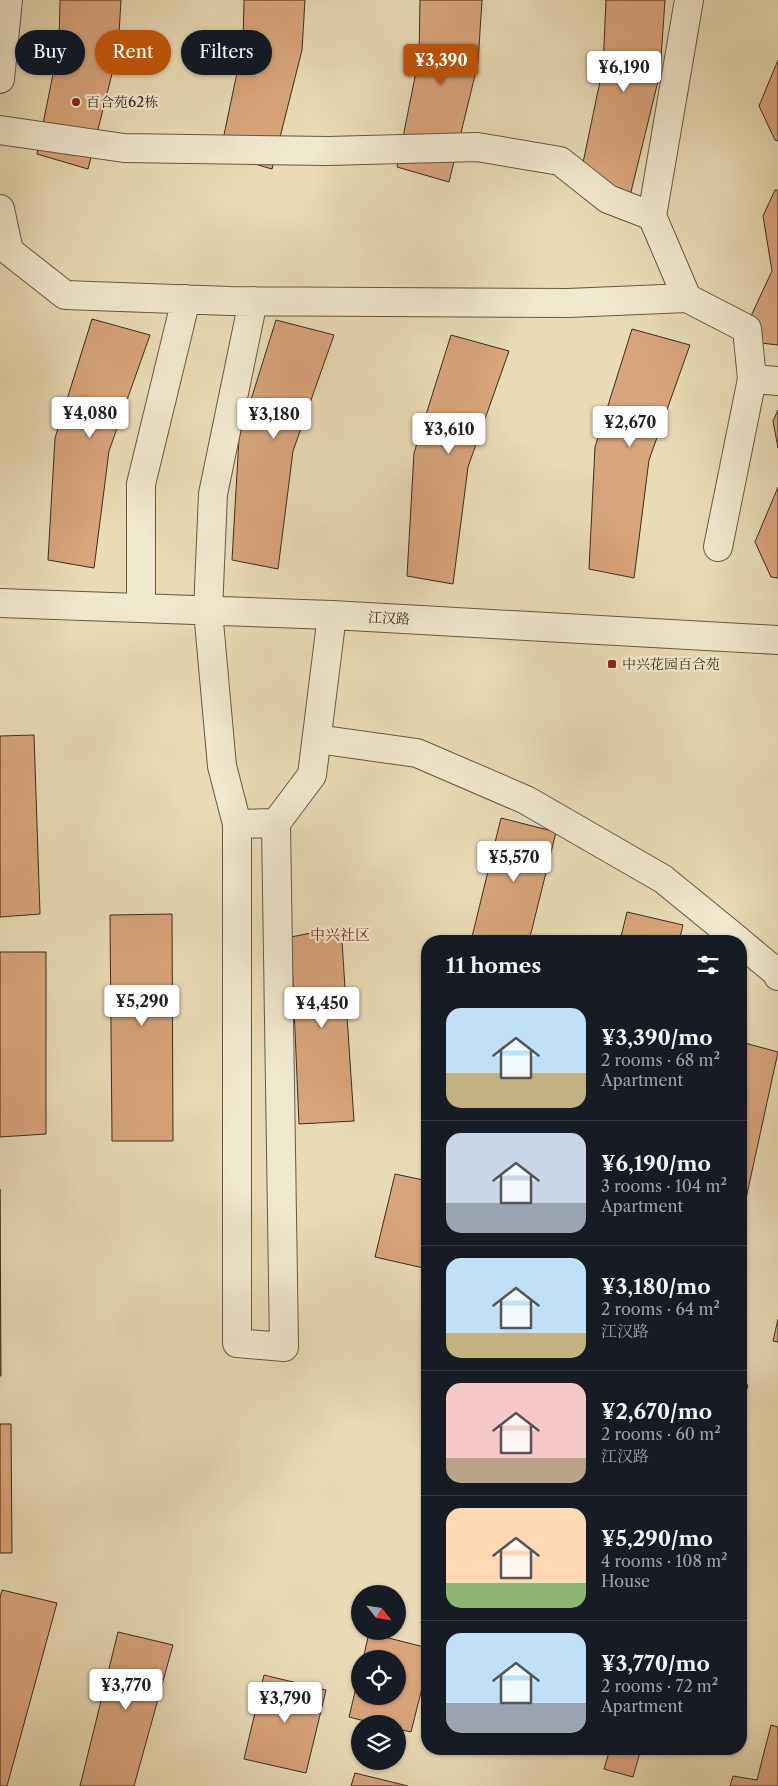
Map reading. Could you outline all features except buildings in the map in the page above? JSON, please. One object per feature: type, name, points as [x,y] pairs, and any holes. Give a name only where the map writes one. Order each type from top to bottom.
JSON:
[{"type":"street","points":[[0,78],[8,0]]},
{"type":"street","points":[[688,298],[652,216],[689,0]]},
{"type":"street","points":[[0,130],[124,148],[328,151],[477,147],[560,161],[608,199],[652,216]]},
{"type":"street","points":[[0,209],[9,251],[65,295],[253,302],[568,303],[688,298],[747,329],[765,380],[718,547]]},
{"type":"street","points":[[141,608],[141,484],[186,300]]},
{"type":"street","points":[[253,302],[213,494],[208,611],[222,766],[237,824],[237,1344],[284,1347],[276,823],[312,774],[332,615]]},
{"type":"street","name":"江汉路","points":[[0,603],[332,615],[778,640]]},
{"type":"street","points":[[317,739],[417,754],[526,800],[663,879],[731,935]]},
{"type":"street","points":[[237,824],[276,823]]},
{"type":"street","points":[[747,948],[776,972],[778,976]]},
{"type":"place","name":"百合苑62栋","points":[[76,102]]},
{"type":"place","name":"中兴花园百合苑","points":[[612,664]]},
{"type":"district","name":"中兴社区","points":[[340,935]]}]
